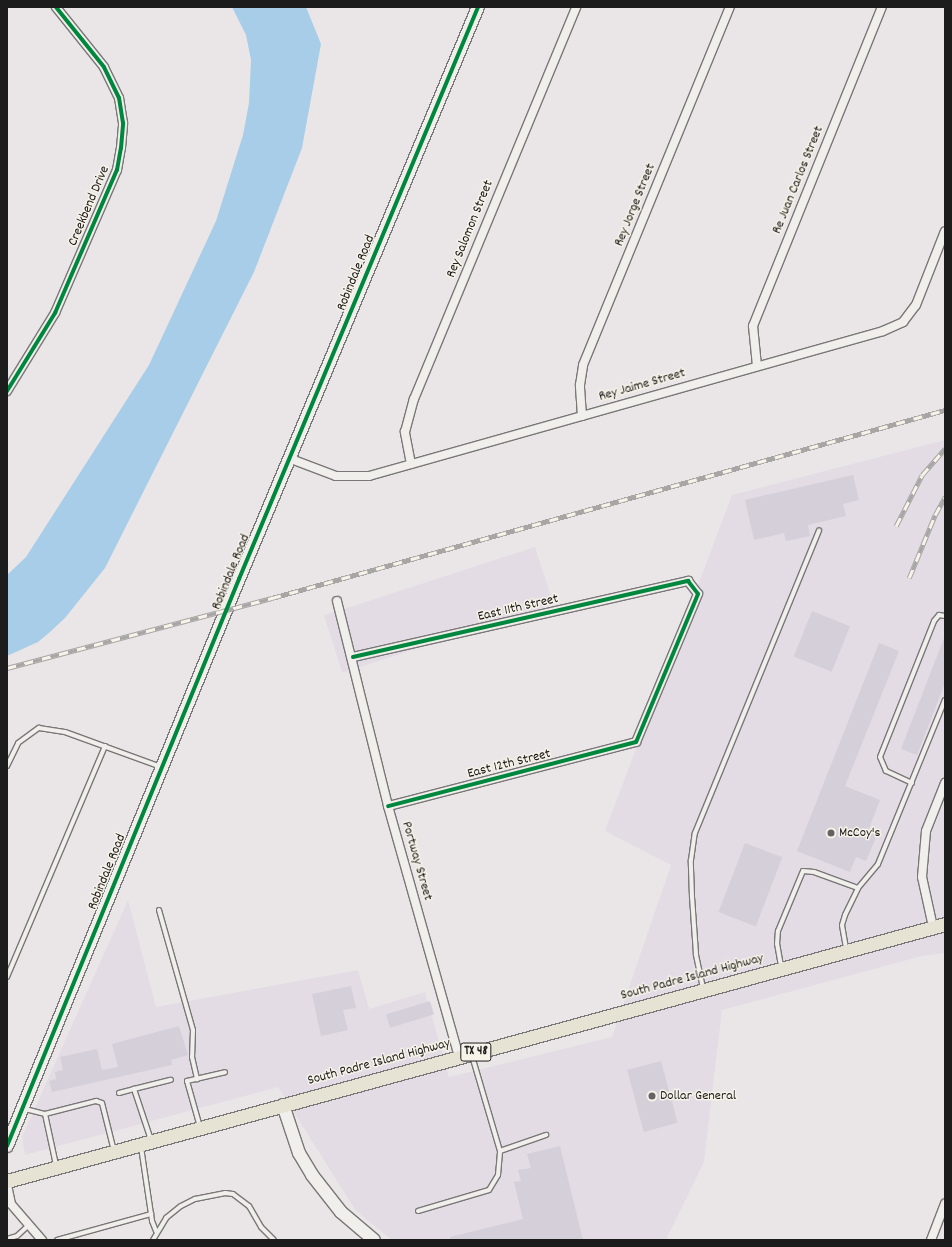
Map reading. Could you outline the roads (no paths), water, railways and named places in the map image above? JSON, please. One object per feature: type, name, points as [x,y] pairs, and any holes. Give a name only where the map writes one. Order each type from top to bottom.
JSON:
[{"type":"main road","name":"South Padre Island Highway","points":[[7,1181],[57,1166],[939,925]]},
{"type":"street","name":"Creekbend Drive","points":[[7,391],[55,313],[117,170],[121,148],[123,124],[119,98],[104,67],[56,7]]},
{"type":"street","name":"Robindale Road","points":[[7,1146],[162,767],[478,7]]},
{"type":"street","name":"Rey Salomon Street","points":[[411,464],[405,432],[414,399],[576,7]]},
{"type":"street","name":"Rey Jorge Street","points":[[582,416],[580,385],[582,365],[730,7]]},
{"type":"street","name":"Re Juan Carlos Street","points":[[756,366],[753,326],[882,7]]},
{"type":"street","name":"Rey Jaime Street","points":[[290,459],[336,476],[369,476],[883,331],[903,322],[916,305],[945,231]]},
{"type":"street","name":"East 11th Street","points":[[352,657],[688,581],[698,594],[636,742]]},
{"type":"street","name":"Portway Street","points":[[337,601],[388,806],[465,1055]]},
{"type":"street","name":"East 12th Street","points":[[388,806],[636,742]]},
{"type":"street","points":[[939,925],[923,869],[926,831],[945,783]]},
{"type":"street","points":[[283,1105],[299,1153],[312,1175],[341,1212],[374,1240]]},
{"type":"street","points":[[7,1184],[11,1204],[42,1240]]},
{"type":"street","points":[[931,1240],[945,1204]]},
{"type":"lane","points":[[704,990],[696,954],[692,897],[691,860],[695,833],[819,530]]},
{"type":"lane","points":[[912,783],[886,771],[880,757],[934,621],[939,615],[945,616]]},
{"type":"lane","points":[[846,951],[842,925],[858,888],[878,864],[945,700]]},
{"type":"lane","points":[[7,766],[18,743],[39,728],[65,732],[162,767]]},
{"type":"lane","points":[[7,977],[105,746]]},
{"type":"lane","points":[[781,968],[777,944],[778,931],[802,871],[814,872],[858,888]]},
{"type":"lane","points":[[159,910],[193,1030],[192,1057],[197,1079]]},
{"type":"lane","points":[[418,1211],[489,1190],[500,1168],[500,1151],[465,1055]]},
{"type":"lane","points":[[200,1128],[187,1081],[225,1072]]},
{"type":"lane","points":[[119,1093],[171,1080]]},
{"type":"lane","points":[[134,1089],[146,1142],[151,1214],[156,1231]]},
{"type":"lane","points":[[22,1109],[45,1114],[96,1101],[102,1103],[114,1151]]},
{"type":"lane","points":[[45,1114],[57,1166]]},
{"type":"lane","points":[[500,1151],[546,1135]]},
{"type":"lane","points":[[153,1240],[156,1231],[166,1218],[181,1206],[195,1200],[225,1193],[233,1194],[249,1206],[261,1227],[274,1240]]},
{"type":"lane","points":[[57,1240],[151,1214]]},
{"type":"lane","points":[[7,1239],[18,1236],[29,1225]]},
{"type":"water","points":[[232,7],[306,7],[321,44],[302,148],[254,272],[105,568],[65,618],[50,632],[38,642],[7,656],[7,575],[26,557],[149,365],[216,221],[243,135],[249,103],[251,60],[246,35]]},
{"type":"railway","points":[[7,668],[272,598],[945,410]]},
{"type":"railway","points":[[896,526],[922,475],[945,449]]},
{"type":"railway","points":[[909,578],[935,515],[945,497]]},
{"type":"place","name":"McCoy's","points":[[831,833]]},
{"type":"place","name":"Dollar General","points":[[652,1096]]}]
